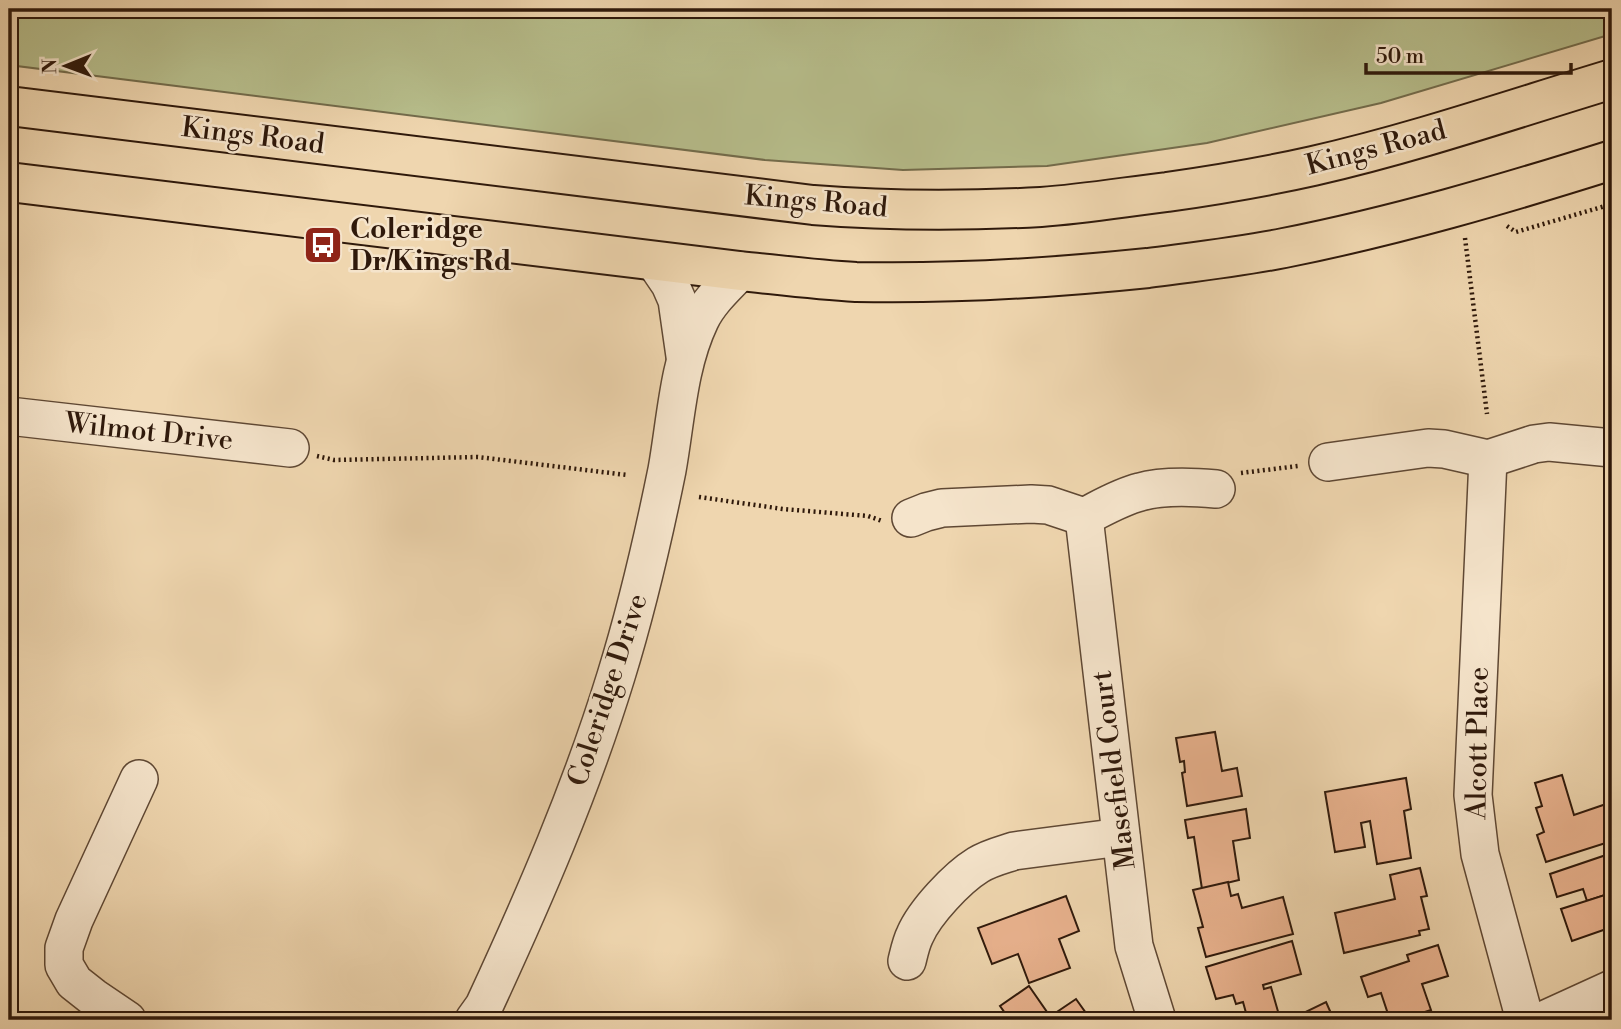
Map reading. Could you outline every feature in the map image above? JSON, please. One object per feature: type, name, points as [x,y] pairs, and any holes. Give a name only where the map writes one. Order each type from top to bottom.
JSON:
[{"type":"main road","name":"Kings Road","points":[[9,106],[813,205],[864,209],[984,209],[1131,197],[1229,183],[1313,166],[1401,143],[1612,79]]},
{"type":"main road","points":[[9,182],[740,271],[854,282],[961,282],[1074,276],[1282,249],[1371,230],[1518,190],[1612,160]]},
{"type":"street","name":"Coleridge Drive","points":[[655,262],[677,300],[685,360]]},
{"type":"street","name":"Coleridge Drive","points":[[480,1016],[548,864],[592,751],[616,676],[649,556],[667,470],[685,360],[708,305],[740,271]]},
{"type":"street","name":"Wilmot Drive","points":[[9,416],[289,448]]},
{"type":"street","points":[[1328,463],[1428,448],[1488,459],[1534,444],[1549,442],[1612,448]]},
{"type":"street","name":"Alcott Place","points":[[1488,459],[1473,795],[1480,855],[1525,1020]]},
{"type":"street","points":[[911,519],[942,508],[1031,504],[1048,505],[1084,517],[1143,491],[1188,487],[1216,489]]},
{"type":"street","name":"Masefield Court","points":[[1084,517],[1134,946],[1157,1020]]},
{"type":"street","points":[[128,1020],[74,982],[64,965],[64,948],[74,920],[139,779]]},
{"type":"street","points":[[907,961],[915,934],[931,911],[956,882],[978,865],[1014,851],[1121,836]]},
{"type":"street","points":[[1544,1020],[1612,989]]},
{"type":"path","points":[[1464,234],[1487,414]]},
{"type":"path","points":[[289,448],[334,460],[478,457],[627,475]]},
{"type":"path","points":[[1216,489],[1219,480],[1236,473],[1328,463]]},
{"type":"path","points":[[699,496],[783,509],[868,516],[891,522],[911,519]]},
{"type":"green space","points":[[9,9],[1612,9],[1612,34],[1381,103],[1207,143],[1047,166],[903,170],[765,160],[9,65]]},
{"type":"building","points":[[1215,732],[1222,771],[1237,768],[1242,796],[1187,806],[1182,773],[1185,772],[1184,761],[1180,762],[1176,738]]},
{"type":"building","points":[[1562,775],[1574,815],[1612,802],[1612,841],[1546,862],[1537,835],[1544,832],[1536,808],[1542,806],[1535,783]]},
{"type":"building","points":[[1406,778],[1411,809],[1404,811],[1411,858],[1377,864],[1370,821],[1361,823],[1365,847],[1335,852],[1325,792]]},
{"type":"building","points":[[1246,809],[1250,838],[1233,841],[1239,880],[1202,889],[1194,837],[1188,838],[1185,820]]},
{"type":"building","points":[[1612,853],[1612,879],[1608,880],[1611,893],[1587,901],[1583,889],[1557,897],[1550,874]]},
{"type":"building","points":[[1420,868],[1427,896],[1421,897],[1429,929],[1419,931],[1420,935],[1344,953],[1335,913],[1395,899],[1390,875]]},
{"type":"building","points":[[1228,882],[1231,896],[1238,894],[1242,908],[1283,897],[1293,934],[1206,957],[1198,928],[1203,927],[1193,890]]},
{"type":"building","points":[[1611,893],[1612,927],[1572,941],[1561,909]]},
{"type":"building","points":[[1066,896],[1079,931],[1059,939],[1070,968],[1029,983],[1018,954],[992,964],[978,928]]},
{"type":"building","points":[[1292,941],[1301,974],[1263,985],[1264,989],[1271,987],[1279,1015],[1263,1020],[1248,1020],[1243,1002],[1236,1004],[1233,995],[1216,999],[1206,967]]},
{"type":"building","points":[[1438,945],[1448,976],[1422,984],[1431,1010],[1400,1020],[1390,1020],[1381,993],[1368,997],[1361,977],[1409,961],[1407,955]]},
{"type":"building","points":[[1029,986],[1047,1012],[1042,1015],[1045,1020],[1010,1020],[1000,1006]]},
{"type":"building","points":[[1076,999],[1091,1020],[1045,1020]]},
{"type":"building","points":[[1326,1002],[1334,1020],[1289,1020]]},
{"type":"place","name":"Coleridge Dr/Kings Rd","points":[[323,245]]}]
